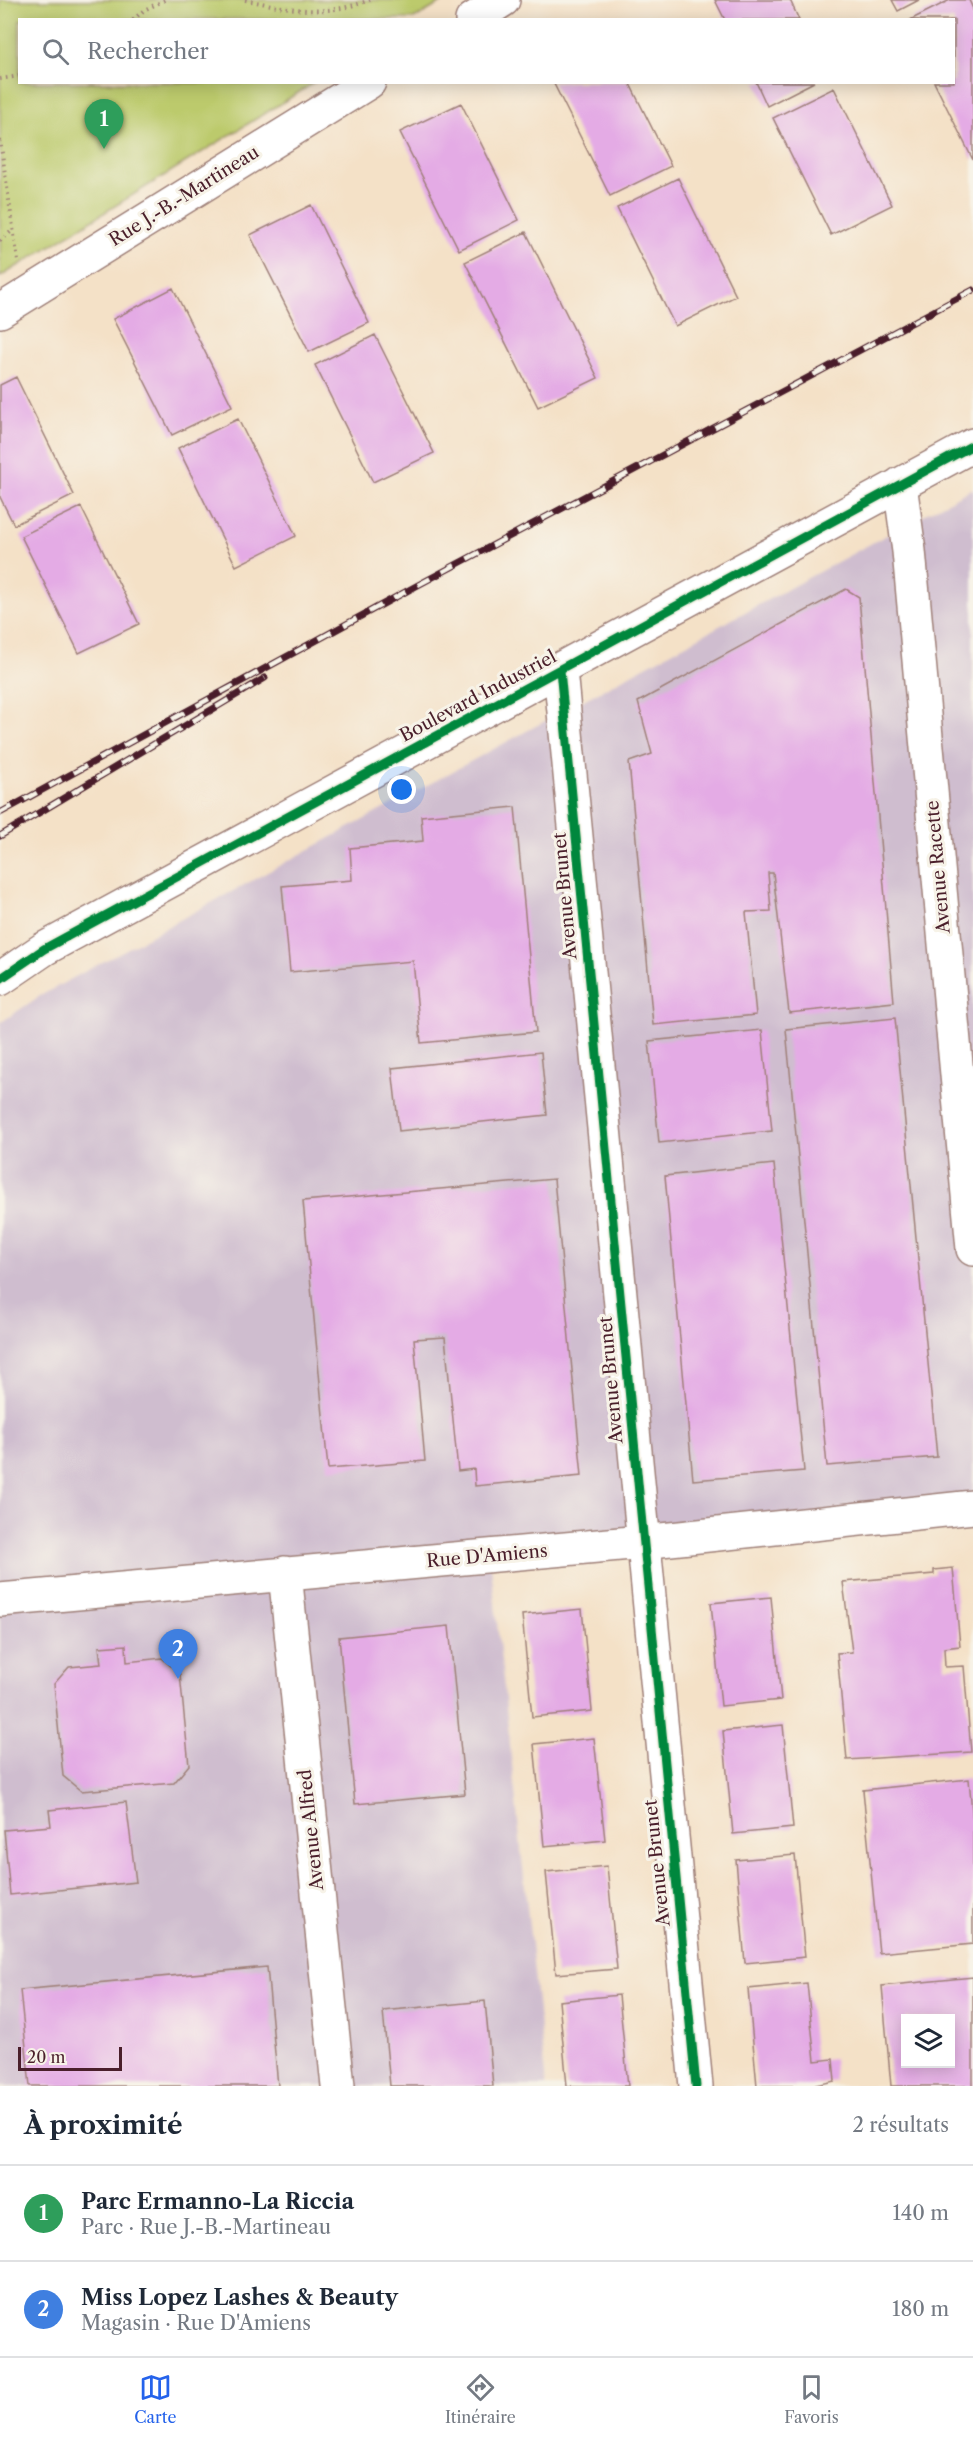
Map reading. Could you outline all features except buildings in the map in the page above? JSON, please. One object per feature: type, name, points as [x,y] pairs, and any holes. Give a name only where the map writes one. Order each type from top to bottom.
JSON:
[{"type":"street","points":[[475,18],[503,0]]},
{"type":"street","name":"Rue J.-B.-Martineau","points":[[11,304],[366,84]]},
{"type":"street","name":"Boulevard Industriel","points":[[0,979],[44,949],[973,445]]},
{"type":"street","name":"Avenue Racette","points":[[900,484],[909,551],[973,1250]]},
{"type":"street","name":"Avenue Brunet","points":[[560,670],[696,2086]]},
{"type":"street","name":"Rue D'Amiens","points":[[0,1600],[642,1542],[973,1507]]},
{"type":"street","name":"Avenue Alfred","points":[[285,1573],[338,2086]]},
{"type":"path","points":[[135,18],[144,10],[165,0]]},
{"type":"path","points":[[245,0],[308,12],[325,12],[370,0]]},
{"type":"path","points":[[0,80],[18,76]]},
{"type":"path","points":[[0,140],[13,230],[11,304]]},
{"type":"path","points":[[0,241],[13,230]]},
{"type":"shaded area","points":[[973,488],[973,1507],[490,1556],[546,2086],[0,2086],[0,1023],[40,996]]},
{"type":"green space","points":[[0,0],[446,0],[416,18],[18,18],[18,84],[312,84],[0,277]]},
{"type":"railway","points":[[0,813],[418,585],[973,290]]},
{"type":"railway","points":[[0,836],[265,678]]},
{"type":"cycle path","points":[[0,979],[44,949],[973,445]]},
{"type":"cycle path","points":[[560,670],[696,2086]]},
{"type":"place","name":"Parc Ermanno-La Riccia","points":[[104,149]]},
{"type":"place","name":"Miss Lopez Lashes & Beauty","points":[[178,1679]]}]
